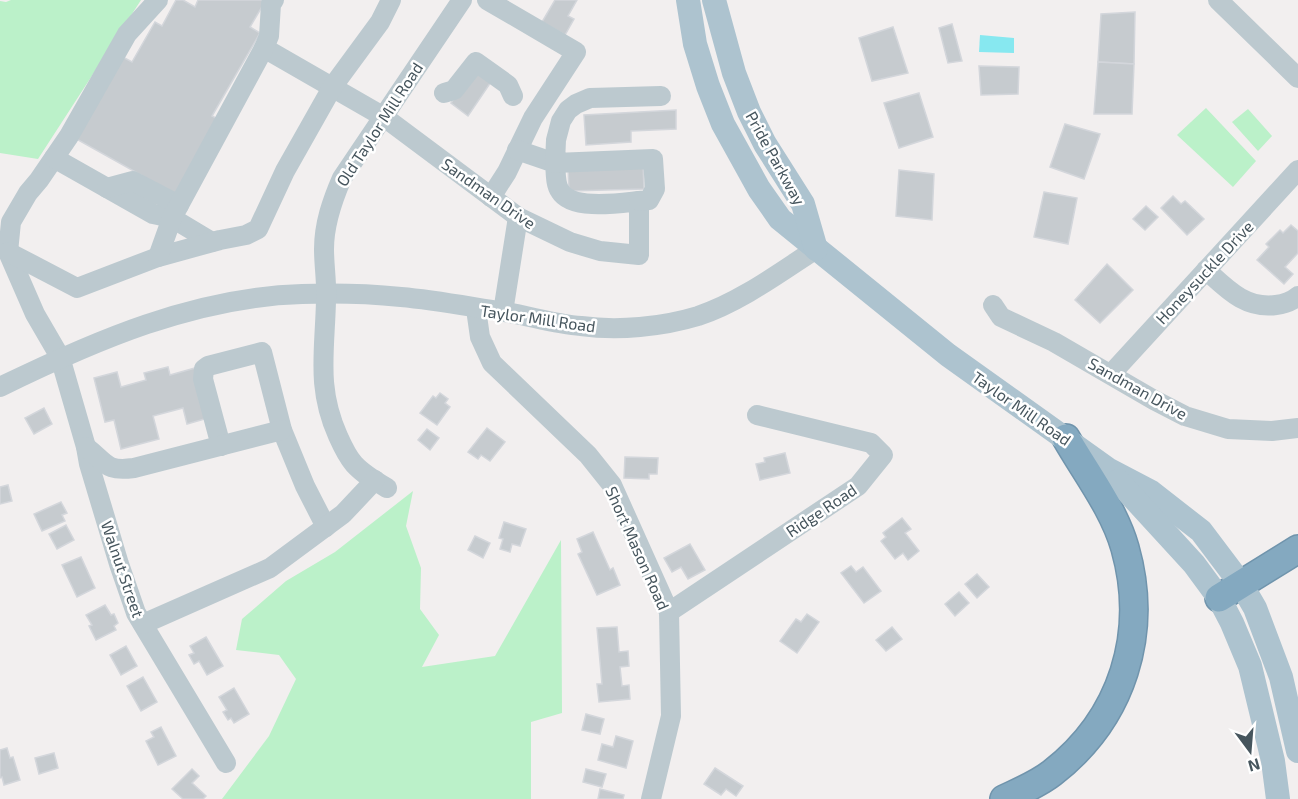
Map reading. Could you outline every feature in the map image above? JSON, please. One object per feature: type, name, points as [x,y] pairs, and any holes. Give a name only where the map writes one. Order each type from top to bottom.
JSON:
[{"type":"highway","points":[[1004,799],[1053,773],[1082,746],[1116,696],[1130,649],[1134,626],[1135,603],[1124,546],[1105,504],[1066,438]]},
{"type":"highway","points":[[1219,598],[1298,549]]},
{"type":"main road","name":"Pride Parkway","points":[[687,0],[695,44],[723,124],[759,189],[780,219],[816,249]]},
{"type":"main road","name":"Pride Parkway","points":[[714,0],[734,73],[749,112],[765,144],[803,204],[816,249]]},
{"type":"main road","name":"Taylor Mill Road","points":[[816,249],[948,355],[1109,470],[1151,492],[1201,531],[1241,584],[1255,608],[1281,677],[1298,751]]},
{"type":"main road","name":"Taylor Mill Road","points":[[1109,470],[1148,516],[1170,536],[1219,598],[1250,666],[1273,761],[1278,799]]},
{"type":"street","points":[[158,0],[127,34],[69,136],[27,192],[11,222],[8,252],[77,288],[158,258],[212,242],[246,235],[258,229],[285,171],[333,86],[380,22],[391,0]]},
{"type":"street","points":[[158,258],[175,211],[264,48],[269,36],[271,4],[274,0]]},
{"type":"street","name":"Old Taylor Mill Road","points":[[326,527],[381,484],[353,463],[333,426],[325,402],[322,380],[326,295],[324,248],[326,222],[333,199],[347,170],[462,0]]},
{"type":"street","points":[[487,0],[576,52],[533,118],[507,172],[491,197]]},
{"type":"street","points":[[1218,0],[1298,78]]},
{"type":"street","name":"Sandman Drive","points":[[264,48],[384,117],[518,217],[570,242],[600,251],[639,255],[639,201]]},
{"type":"street","points":[[444,93],[454,90],[476,62],[508,85],[513,96]]},
{"type":"street","points":[[517,150],[555,163],[653,159],[655,189],[650,200],[589,204],[565,197],[559,190],[555,163],[556,140],[561,121],[568,111],[576,104],[590,98],[662,96]]},
{"type":"street","points":[[54,158],[153,214],[175,211],[212,242]]},
{"type":"street","name":"Honeysuckle Drive","points":[[1111,374],[1298,170]]},
{"type":"street","points":[[503,312],[518,217]]},
{"type":"street","name":"Taylor Mill Road","points":[[0,387],[60,357],[165,317],[267,297],[302,294],[402,297],[581,326],[656,325],[698,316],[732,300],[775,276],[816,249]]},
{"type":"street","name":"Walnut Street","points":[[8,252],[35,314],[60,357],[89,464],[136,613],[226,763]]},
{"type":"street","points":[[1206,270],[1235,296],[1246,302],[1270,306],[1284,304],[1298,296]]},
{"type":"street","name":"Sandman Drive","points":[[993,305],[1001,317],[1046,338],[1154,400],[1207,424],[1251,431],[1298,428]]},
{"type":"street","name":"Short Mason Road","points":[[476,309],[480,338],[492,363],[588,455],[612,485],[669,612],[671,716],[651,799]]},
{"type":"street","points":[[143,624],[270,568],[326,527],[305,486],[282,430],[262,352],[204,369],[203,379],[220,446]]},
{"type":"street","name":"Ridge Road","points":[[669,612],[858,486],[884,455],[871,443],[757,416]]},
{"type":"street","points":[[86,447],[111,468],[118,470],[134,468],[282,430]]},
{"type":"green space","points":[[141,0],[38,159],[0,153],[0,1]]},
{"type":"green space","points":[[1206,108],[1256,161],[1233,187],[1177,135]]},
{"type":"green space","points":[[1248,109],[1272,136],[1258,151],[1232,122]]},
{"type":"green space","points":[[413,491],[406,526],[421,568],[420,609],[439,635],[422,667],[495,656],[561,540],[562,713],[531,722],[531,799],[222,799],[269,736],[296,679],[279,655],[236,650],[242,619],[286,581],[335,552]]},
{"type":"water","points":[[980,35],[1014,38],[1014,53],[979,52]]},
{"type":"building","points":[[176,0],[183,0],[195,7],[198,0],[266,0],[250,27],[260,33],[212,116],[218,119],[175,195],[166,190],[155,208],[131,194],[141,175],[71,136],[121,56],[132,62],[155,22],[162,26]]},
{"type":"building","points":[[555,0],[577,0],[568,16],[574,19],[565,35],[542,22]]},
{"type":"building","points":[[1135,12],[1134,64],[1098,62],[1101,14]]},
{"type":"building","points":[[952,24],[962,61],[948,63],[939,28]]},
{"type":"building","points":[[893,27],[908,73],[872,81],[859,38]]},
{"type":"building","points":[[1098,62],[1134,64],[1132,114],[1094,114]]},
{"type":"building","points":[[979,66],[1019,67],[1018,94],[981,95]]},
{"type":"building","points":[[475,67],[493,79],[468,116],[451,103]]},
{"type":"building","points":[[919,93],[933,137],[899,148],[884,103]]},
{"type":"building","points":[[676,110],[676,129],[631,131],[631,142],[586,145],[584,115]]},
{"type":"building","points":[[1065,124],[1100,134],[1084,179],[1050,167]]},
{"type":"building","points":[[643,164],[644,189],[569,191],[568,167]]},
{"type":"building","points":[[899,170],[934,174],[932,220],[896,216]]},
{"type":"building","points":[[1044,192],[1077,198],[1068,244],[1034,237]]},
{"type":"building","points":[[1173,196],[1181,204],[1185,201],[1204,219],[1187,235],[1161,208]]},
{"type":"building","points":[[1146,206],[1158,217],[1145,230],[1133,219]]},
{"type":"building","points":[[1291,225],[1298,231],[1298,253],[1285,267],[1293,274],[1284,284],[1257,260],[1269,247],[1266,244],[1280,230],[1283,233]]},
{"type":"building","points":[[1107,264],[1133,290],[1100,323],[1075,300]]},
{"type":"building","points":[[168,367],[170,375],[195,368],[208,418],[187,424],[183,408],[153,416],[159,439],[121,449],[114,420],[105,422],[94,378],[117,372],[121,387],[146,380],[144,373]]},
{"type":"building","points":[[440,393],[448,399],[445,403],[450,407],[437,425],[420,413],[433,396],[436,398]]},
{"type":"building","points":[[44,408],[52,424],[34,434],[25,418]]},
{"type":"building","points":[[487,428],[505,442],[490,461],[481,455],[478,459],[468,452]]},
{"type":"building","points":[[427,429],[439,438],[430,450],[418,440]]},
{"type":"building","points":[[785,453],[790,473],[760,480],[756,464],[765,462],[764,458]]},
{"type":"building","points":[[625,457],[658,458],[657,474],[649,474],[649,479],[624,478]]},
{"type":"building","points":[[8,485],[12,501],[0,504],[0,487]]},
{"type":"building","points":[[61,502],[67,513],[62,515],[65,521],[42,531],[34,514]]},
{"type":"building","points":[[902,518],[911,529],[905,533],[919,551],[908,560],[903,553],[895,559],[881,541],[886,537],[883,533]]},
{"type":"building","points":[[504,522],[526,529],[520,546],[512,544],[510,552],[500,549],[503,539],[499,538]]},
{"type":"building","points":[[66,525],[74,540],[57,549],[49,534]]},
{"type":"building","points":[[593,532],[610,570],[613,568],[620,585],[597,595],[578,554],[582,552],[577,539]]},
{"type":"building","points":[[475,536],[490,543],[483,558],[468,550]]},
{"type":"building","points":[[690,544],[705,570],[688,579],[681,567],[672,572],[664,558]]},
{"type":"building","points":[[81,557],[95,588],[77,597],[62,565]]},
{"type":"building","points":[[851,566],[856,572],[863,567],[881,591],[864,603],[841,573]]},
{"type":"building","points":[[977,574],[989,587],[977,598],[965,584]]},
{"type":"building","points":[[959,592],[969,603],[955,616],[945,604]]},
{"type":"building","points":[[105,605],[111,615],[114,614],[118,623],[114,626],[116,630],[96,640],[89,626],[92,625],[86,615]]},
{"type":"building","points":[[807,614],[819,622],[797,653],[780,641],[796,619],[801,622]]},
{"type":"building","points":[[617,627],[619,652],[628,651],[629,666],[620,667],[622,686],[629,685],[630,699],[599,702],[597,684],[602,684],[597,628]]},
{"type":"building","points":[[892,627],[902,639],[886,651],[876,640]]},
{"type":"building","points":[[206,637],[223,666],[207,675],[199,661],[194,664],[189,655],[194,653],[190,646]]},
{"type":"building","points":[[126,646],[137,666],[121,675],[110,655]]},
{"type":"building","points":[[143,677],[157,702],[141,711],[127,686]]},
{"type":"building","points":[[234,688],[249,714],[234,723],[231,718],[228,720],[223,712],[227,710],[219,697]]},
{"type":"building","points":[[586,714],[604,719],[600,734],[582,730]]},
{"type":"building","points":[[161,727],[176,756],[158,765],[146,741],[154,737],[151,732]]},
{"type":"building","points":[[616,736],[633,741],[626,768],[598,760],[602,744],[613,747]]},
{"type":"building","points":[[7,748],[10,758],[13,757],[20,780],[4,785],[2,777],[0,778],[0,750]]},
{"type":"building","points":[[54,753],[58,768],[39,774],[35,758]]},
{"type":"building","points":[[715,768],[743,786],[736,796],[726,789],[721,795],[704,784]]},
{"type":"building","points":[[192,769],[199,776],[192,783],[206,796],[203,799],[183,799],[172,789]]},
{"type":"building","points":[[586,769],[606,774],[602,787],[583,782]]},
{"type":"building","points":[[600,789],[624,795],[623,799],[598,799]]}]
